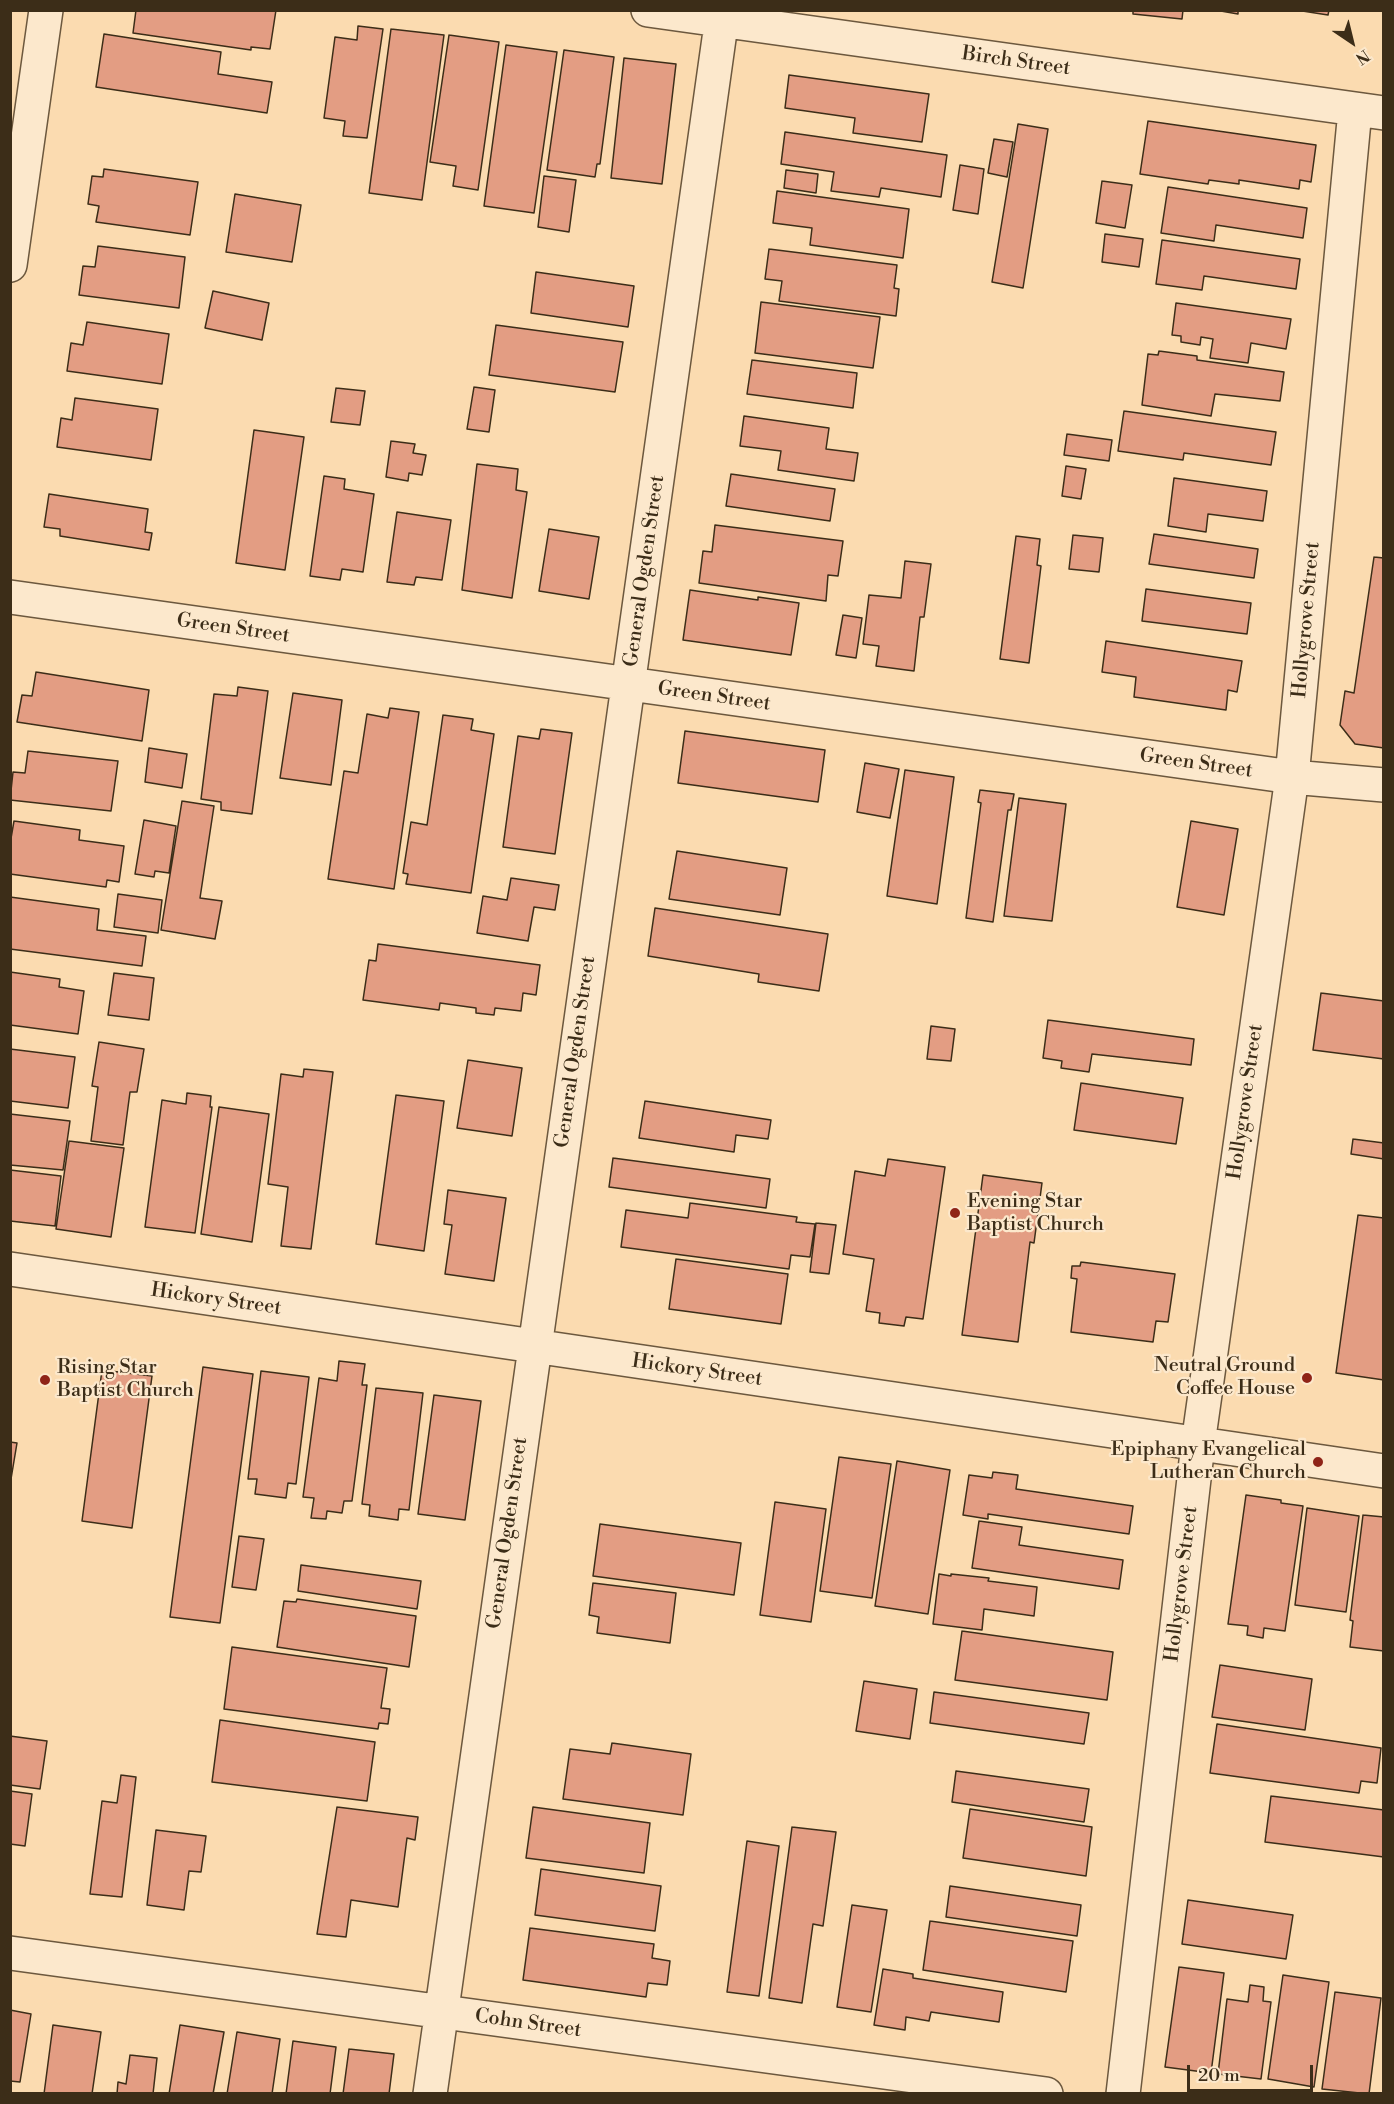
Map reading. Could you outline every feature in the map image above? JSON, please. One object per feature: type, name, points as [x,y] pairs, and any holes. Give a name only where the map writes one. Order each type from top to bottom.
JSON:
[{"type":"street","points":[[10,265],[46,10]]},
{"type":"street","name":"Birch Street","points":[[648,10],[723,16],[1369,111]]},
{"type":"street","name":"General Ogden Street","points":[[430,2094],[723,16]]},
{"type":"street","name":"Hollygrove Street","points":[[1123,2094],[1198,1444],[1292,777],[1369,111]]},
{"type":"street","name":"Green Street","points":[[10,597],[1292,777],[1383,785]]},
{"type":"street","name":"Hickory Street","points":[[10,1269],[1383,1471]]},
{"type":"street","name":"Cohn Street","points":[[10,1953],[1046,2094]]},
{"type":"building","points":[[136,10],[276,10],[270,49],[251,47],[251,50],[133,33]]},
{"type":"building","points":[[1133,10],[1183,10],[1182,19],[1133,14]]},
{"type":"building","points":[[1215,10],[1238,10],[1238,14]]},
{"type":"building","points":[[1296,10],[1329,10],[1328,15]]},
{"type":"building","points":[[358,26],[383,29],[367,138],[343,136],[345,121],[324,118],[335,37],[357,40]]},
{"type":"building","points":[[391,29],[444,35],[422,200],[369,193]]},
{"type":"building","points":[[104,34],[221,52],[218,74],[272,82],[267,113],[96,87]]},
{"type":"building","points":[[449,35],[499,42],[478,190],[453,186],[456,166],[430,162]]},
{"type":"building","points":[[506,45],[557,52],[534,213],[484,206]]},
{"type":"building","points":[[564,50],[614,57],[600,164],[597,164],[595,177],[547,170]]},
{"type":"building","points":[[624,58],[676,64],[662,184],[611,178]]},
{"type":"building","points":[[789,75],[929,94],[922,142],[853,133],[855,118],[785,108]]},
{"type":"building","points":[[1148,121],[1316,145],[1311,182],[1300,180],[1299,189],[1239,180],[1239,184],[1209,180],[1208,184],[1140,174]]},
{"type":"building","points":[[1018,124],[1048,129],[1023,288],[992,282]]},
{"type":"building","points":[[785,132],[947,155],[941,197],[881,188],[879,197],[831,191],[834,172],[781,164]]},
{"type":"building","points":[[994,139],[1013,142],[1007,177],[988,173]]},
{"type":"building","points":[[960,165],[984,169],[978,214],[953,210]]},
{"type":"building","points":[[104,169],[198,182],[190,235],[96,222],[99,206],[88,204],[92,176],[103,177]]},
{"type":"building","points":[[786,170],[818,174],[816,193],[784,188]]},
{"type":"building","points":[[544,176],[576,180],[569,232],[538,227]]},
{"type":"building","points":[[1102,181],[1132,185],[1125,228],[1096,223]]},
{"type":"building","points":[[1168,187],[1307,208],[1303,238],[1216,225],[1214,241],[1161,233]]},
{"type":"building","points":[[777,191],[909,209],[903,258],[810,245],[812,228],[773,223]]},
{"type":"building","points":[[235,194],[301,205],[292,262],[226,252]]},
{"type":"building","points":[[1105,234],[1143,239],[1139,267],[1102,262]]},
{"type":"building","points":[[1162,240],[1300,259],[1296,289],[1204,276],[1202,290],[1156,284]]},
{"type":"building","points":[[98,246],[185,257],[179,308],[79,295],[83,266],[95,267]]},
{"type":"building","points":[[769,249],[897,265],[894,288],[899,289],[896,316],[779,301],[782,281],[765,279]]},
{"type":"building","points":[[536,272],[634,286],[628,327],[531,313]]},
{"type":"building","points":[[213,291],[269,303],[262,340],[205,328]]},
{"type":"building","points":[[761,302],[880,317],[873,368],[755,353]]},
{"type":"building","points":[[1176,303],[1291,319],[1286,349],[1251,343],[1248,363],[1210,358],[1213,339],[1201,337],[1200,345],[1181,342],[1181,336],[1172,335]]},
{"type":"building","points":[[87,322],[169,334],[162,384],[67,371],[71,343],[83,345]]},
{"type":"building","points":[[496,325],[623,342],[615,392],[489,375]]},
{"type":"building","points":[[1159,351],[1197,356],[1197,360],[1284,372],[1280,401],[1215,394],[1211,416],[1142,405],[1148,354],[1158,355]]},
{"type":"building","points":[[752,360],[857,373],[853,408],[747,394]]},
{"type":"building","points":[[474,387],[495,390],[489,432],[467,429]]},
{"type":"building","points":[[336,388],[365,391],[360,425],[331,422]]},
{"type":"building","points":[[75,398],[158,409],[151,460],[57,447],[61,418],[72,420]]},
{"type":"building","points":[[1124,411],[1276,432],[1271,465],[1184,453],[1183,460],[1118,451]]},
{"type":"building","points":[[744,416],[829,428],[826,449],[858,453],[854,481],[778,470],[781,451],[740,446]]},
{"type":"building","points":[[254,430],[304,437],[285,570],[236,563]]},
{"type":"building","points":[[1067,434],[1112,440],[1109,461],[1064,455]]},
{"type":"building","points":[[391,441],[415,444],[413,453],[426,455],[422,475],[409,473],[408,481],[386,477]]},
{"type":"building","points":[[477,464],[518,469],[516,490],[527,492],[512,598],[462,590]]},
{"type":"building","points":[[1066,466],[1086,469],[1081,499],[1062,496]]},
{"type":"building","points":[[731,474],[835,489],[830,521],[726,506]]},
{"type":"building","points":[[324,476],[345,479],[344,489],[374,494],[363,572],[342,569],[340,580],[310,576]]},
{"type":"building","points":[[1174,478],[1267,491],[1263,521],[1208,514],[1206,532],[1168,526]]},
{"type":"building","points":[[49,494],[148,509],[145,532],[152,533],[149,550],[60,536],[60,529],[44,527]]},
{"type":"building","points":[[397,512],[451,520],[442,580],[416,577],[414,585],[387,582]]},
{"type":"building","points":[[715,525],[843,541],[838,576],[828,575],[826,601],[699,583],[703,551],[712,552]]},
{"type":"building","points":[[549,529],[599,537],[589,599],[539,591]]},
{"type":"building","points":[[1154,534],[1258,549],[1254,578],[1149,564]]},
{"type":"building","points":[[1073,535],[1103,538],[1099,572],[1069,569]]},
{"type":"building","points":[[1016,536],[1040,539],[1037,565],[1041,566],[1029,663],[1000,659]]},
{"type":"building","points":[[1374,557],[1384,558],[1384,748],[1355,744],[1340,725],[1345,691],[1354,693]]},
{"type":"building","points":[[905,561],[931,564],[924,617],[920,617],[914,671],[876,666],[879,646],[863,644],[869,595],[901,598]]},
{"type":"building","points":[[1146,589],[1251,603],[1247,634],[1142,621]]},
{"type":"building","points":[[690,590],[758,600],[758,597],[799,603],[791,655],[683,640]]},
{"type":"building","points":[[843,615],[862,618],[856,658],[836,655]]},
{"type":"building","points":[[1106,641],[1242,661],[1237,692],[1228,690],[1226,710],[1134,697],[1136,677],[1102,672]]},
{"type":"building","points":[[36,672],[149,690],[142,741],[17,722],[22,695],[32,696]]},
{"type":"building","points":[[238,687],[268,691],[252,814],[221,810],[221,802],[201,799],[214,694],[237,696]]},
{"type":"building","points":[[293,693],[342,700],[331,785],[280,778]]},
{"type":"building","points":[[390,708],[419,712],[394,889],[328,879],[344,771],[358,773],[367,714],[388,718]]},
{"type":"building","points":[[443,715],[473,719],[471,730],[494,734],[471,893],[406,884],[408,874],[403,873],[411,822],[427,825]]},
{"type":"building","points":[[541,729],[572,733],[555,854],[503,847],[518,736],[539,739]]},
{"type":"building","points":[[685,731],[825,750],[818,802],[678,783]]},
{"type":"building","points":[[149,748],[187,754],[182,788],[145,782]]},
{"type":"building","points":[[28,751],[118,761],[111,811],[10,800],[13,772],[25,773]]},
{"type":"building","points":[[865,763],[899,769],[890,818],[857,812]]},
{"type":"building","points":[[905,770],[954,777],[937,904],[887,896]]},
{"type":"building","points":[[980,790],[1014,794],[1011,810],[1008,810],[993,922],[966,918],[981,803],[978,802]]},
{"type":"building","points":[[1019,798],[1066,804],[1052,921],[1004,916]]},
{"type":"building","points":[[182,801],[214,806],[200,898],[222,901],[215,939],[161,930]]},
{"type":"building","points":[[144,820],[176,826],[169,873],[155,871],[154,877],[135,874]]},
{"type":"building","points":[[14,821],[80,830],[79,840],[124,846],[119,882],[107,880],[106,887],[10,874],[10,844]]},
{"type":"building","points":[[1191,821],[1238,829],[1224,915],[1177,907]]},
{"type":"building","points":[[677,851],[787,868],[780,915],[669,899]]},
{"type":"building","points":[[511,878],[559,885],[555,910],[534,907],[528,941],[477,933],[483,896],[507,900]]},
{"type":"building","points":[[118,894],[162,900],[158,933],[114,927]]},
{"type":"building","points":[[10,897],[99,909],[97,930],[146,936],[142,966],[10,949]]},
{"type":"building","points":[[655,908],[828,934],[819,991],[758,982],[759,974],[648,956]]},
{"type":"building","points":[[378,944],[540,965],[536,995],[523,993],[521,1011],[495,1008],[494,1015],[476,1013],[476,1008],[440,1003],[439,1010],[363,1000],[369,960],[376,961]]},
{"type":"building","points":[[10,972],[60,979],[59,987],[84,991],[78,1034],[10,1025]]},
{"type":"building","points":[[114,973],[154,978],[149,1020],[108,1015]]},
{"type":"building","points":[[1321,993],[1384,1001],[1384,1059],[1313,1050]]},
{"type":"building","points":[[1048,1020],[1194,1039],[1191,1065],[1092,1054],[1089,1072],[1061,1068],[1062,1061],[1043,1058]]},
{"type":"building","points":[[931,1026],[955,1029],[951,1061],[927,1059]]},
{"type":"building","points":[[99,1042],[144,1049],[137,1092],[130,1092],[123,1145],[91,1141],[98,1087],[92,1086]]},
{"type":"building","points":[[10,1049],[75,1057],[68,1108],[10,1101]]},
{"type":"building","points":[[468,1060],[522,1068],[512,1136],[457,1128]]},
{"type":"building","points":[[304,1069],[333,1072],[311,1249],[281,1246],[288,1187],[268,1184],[281,1074],[303,1077]]},
{"type":"building","points":[[1081,1083],[1183,1098],[1176,1144],[1074,1130]]},
{"type":"building","points":[[187,1093],[211,1096],[210,1107],[212,1107],[195,1233],[145,1227],[162,1100],[186,1104]]},
{"type":"building","points":[[396,1095],[444,1101],[424,1251],[376,1244]]},
{"type":"building","points":[[645,1101],[771,1120],[768,1139],[736,1135],[734,1152],[639,1138]]},
{"type":"building","points":[[219,1107],[269,1114],[252,1242],[201,1234]]},
{"type":"building","points":[[10,1114],[70,1121],[63,1170],[10,1165]]},
{"type":"building","points":[[1353,1139],[1384,1143],[1384,1159],[1351,1154]]},
{"type":"building","points":[[69,1141],[124,1148],[111,1237],[56,1229]]},
{"type":"building","points":[[613,1158],[770,1179],[766,1208],[609,1187]]},
{"type":"building","points":[[888,1159],[945,1167],[923,1319],[906,1317],[904,1326],[879,1323],[880,1313],[866,1311],[874,1259],[843,1254],[855,1171],[885,1176]]},
{"type":"building","points":[[10,1170],[61,1176],[55,1226],[10,1221]]},
{"type":"building","points":[[983,1175],[1042,1183],[1034,1243],[1030,1242],[1018,1342],[962,1335]]},
{"type":"building","points":[[448,1190],[506,1198],[494,1281],[445,1274],[452,1225],[444,1224]]},
{"type":"building","points":[[690,1203],[797,1217],[796,1222],[815,1224],[810,1257],[791,1255],[789,1269],[621,1247],[626,1210],[688,1218]]},
{"type":"building","points":[[1358,1215],[1384,1218],[1384,1380],[1336,1373]]},
{"type":"building","points":[[816,1223],[836,1225],[829,1274],[810,1272]]},
{"type":"building","points":[[676,1259],[788,1274],[781,1324],[669,1309]]},
{"type":"building","points":[[1081,1262],[1175,1274],[1168,1322],[1156,1321],[1153,1342],[1071,1332],[1077,1279],[1071,1278],[1072,1266],[1080,1266]]},
{"type":"building","points":[[339,1361],[365,1364],[362,1385],[367,1385],[352,1501],[344,1501],[342,1513],[327,1511],[326,1519],[311,1518],[314,1498],[303,1497],[319,1378],[337,1381]]},
{"type":"building","points":[[203,1367],[253,1374],[220,1623],[170,1617]]},
{"type":"building","points":[[102,1370],[152,1376],[132,1528],[82,1521]]},
{"type":"building","points":[[261,1371],[309,1377],[296,1484],[288,1483],[286,1498],[255,1494],[257,1479],[248,1479]]},
{"type":"building","points":[[376,1388],[423,1393],[409,1510],[399,1509],[398,1520],[369,1516],[370,1505],[362,1504]]},
{"type":"building","points":[[434,1395],[481,1401],[465,1520],[418,1514]]},
{"type":"building","points":[[10,1442],[17,1443],[10,1485]]},
{"type":"building","points":[[839,1457],[891,1464],[872,1598],[820,1591]]},
{"type":"building","points":[[897,1461],[950,1470],[928,1614],[875,1606]]},
{"type":"building","points":[[993,1472],[1018,1475],[1016,1489],[1133,1506],[1129,1534],[988,1514],[988,1519],[963,1515],[969,1475],[992,1478]]},
{"type":"building","points":[[1246,1495],[1303,1506],[1285,1631],[1264,1628],[1263,1638],[1247,1635],[1248,1626],[1228,1624]]},
{"type":"building","points":[[775,1502],[826,1509],[811,1622],[760,1615]]},
{"type":"building","points":[[1307,1508],[1359,1516],[1346,1612],[1295,1605]]},
{"type":"building","points":[[1363,1515],[1384,1517],[1384,1651],[1350,1647],[1353,1621],[1350,1620]]},
{"type":"building","points":[[979,1521],[1022,1527],[1019,1545],[1123,1560],[1119,1589],[972,1568]]},
{"type":"building","points":[[600,1524],[741,1543],[734,1595],[593,1576]]},
{"type":"building","points":[[239,1536],[264,1539],[256,1590],[232,1587]]},
{"type":"building","points":[[301,1565],[421,1581],[417,1609],[298,1591]]},
{"type":"building","points":[[939,1574],[989,1578],[988,1581],[1037,1587],[1034,1616],[984,1609],[982,1630],[933,1624]]},
{"type":"building","points":[[593,1583],[676,1593],[670,1643],[597,1633],[599,1617],[589,1615]]},
{"type":"building","points":[[297,1599],[416,1616],[409,1667],[277,1647],[284,1601],[296,1602]]},
{"type":"building","points":[[962,1631],[1113,1652],[1107,1700],[955,1680]]},
{"type":"building","points":[[232,1647],[387,1668],[381,1708],[390,1709],[388,1724],[379,1723],[378,1729],[224,1709]]},
{"type":"building","points":[[1220,1665],[1312,1679],[1305,1730],[1212,1717]]},
{"type":"building","points":[[864,1681],[917,1689],[910,1739],[856,1731]]},
{"type":"building","points":[[934,1692],[1089,1713],[1084,1744],[930,1723]]},
{"type":"building","points":[[220,1720],[375,1742],[367,1801],[212,1782]]},
{"type":"building","points":[[1217,1724],[1381,1748],[1377,1783],[1361,1781],[1359,1793],[1210,1773]]},
{"type":"building","points":[[10,1736],[47,1741],[40,1789],[10,1785]]},
{"type":"building","points":[[612,1743],[691,1754],[683,1815],[563,1799],[570,1749],[610,1754]]},
{"type":"building","points":[[956,1771],[1089,1789],[1084,1822],[952,1802]]},
{"type":"building","points":[[121,1775],[136,1777],[122,1897],[90,1894],[102,1801],[117,1803]]},
{"type":"building","points":[[10,1791],[32,1794],[25,1846],[10,1844]]},
{"type":"building","points":[[1271,1796],[1384,1810],[1384,1857],[1265,1842]]},
{"type":"building","points":[[337,1807],[418,1817],[415,1840],[407,1838],[398,1907],[351,1900],[346,1937],[317,1934]]},
{"type":"building","points":[[533,1807],[650,1823],[644,1873],[526,1858]]},
{"type":"building","points":[[970,1809],[1092,1827],[1086,1876],[963,1858]]},
{"type":"building","points":[[792,1827],[836,1832],[823,1926],[813,1924],[802,2003],[769,1998]]},
{"type":"building","points":[[156,1830],[206,1836],[201,1872],[189,1871],[184,1910],[147,1905]]},
{"type":"building","points":[[747,1841],[779,1846],[759,1996],[727,1992]]},
{"type":"building","points":[[541,1869],[661,1886],[655,1931],[535,1915]]},
{"type":"building","points":[[950,1886],[1081,1905],[1077,1936],[946,1917]]},
{"type":"building","points":[[1188,1900],[1293,1915],[1286,1959],[1182,1944]]},
{"type":"building","points":[[852,1905],[887,1910],[871,2012],[837,2007]]},
{"type":"building","points":[[930,1921],[1073,1941],[1066,1992],[923,1970]]},
{"type":"building","points":[[530,1928],[654,1944],[652,1958],[670,1961],[667,1985],[648,1983],[646,1997],[523,1980]]},
{"type":"building","points":[[1179,1967],[1224,1973],[1211,2073],[1165,2067]]},
{"type":"building","points":[[883,1969],[913,1974],[913,1978],[1003,1992],[999,2022],[931,2012],[929,2021],[906,2017],[905,2030],[874,2025]]},
{"type":"building","points":[[1283,1975],[1329,1982],[1314,2087],[1268,2079]]},
{"type":"building","points":[[1250,1985],[1264,1987],[1263,2001],[1271,2002],[1261,2079],[1218,2074],[1227,1999],[1248,2002]]},
{"type":"building","points":[[1335,1992],[1381,1998],[1369,2094],[1322,2089]]},
{"type":"building","points":[[10,2010],[31,2014],[20,2082],[10,2081]]},
{"type":"building","points":[[53,2025],[101,2032],[92,2094],[44,2094]]},
{"type":"building","points":[[180,2025],[224,2032],[213,2094],[169,2094]]},
{"type":"building","points":[[237,2032],[280,2039],[272,2094],[227,2094]]},
{"type":"building","points":[[293,2041],[336,2047],[330,2094],[286,2094]]},
{"type":"building","points":[[349,2049],[394,2054],[389,2094],[343,2094]]},
{"type":"building","points":[[130,2055],[157,2058],[153,2094],[117,2094],[118,2082],[126,2084]]},
{"type":"place","name":"Evening Star Baptist Church","points":[[955,1213]]},
{"type":"place","name":"Neutral Ground Coffee House","points":[[1307,1378]]},
{"type":"place","name":"Rising Star Baptist Church","points":[[45,1380]]},
{"type":"place","name":"Epiphany Evangelical Lutheran Church","points":[[1318,1462]]}]
